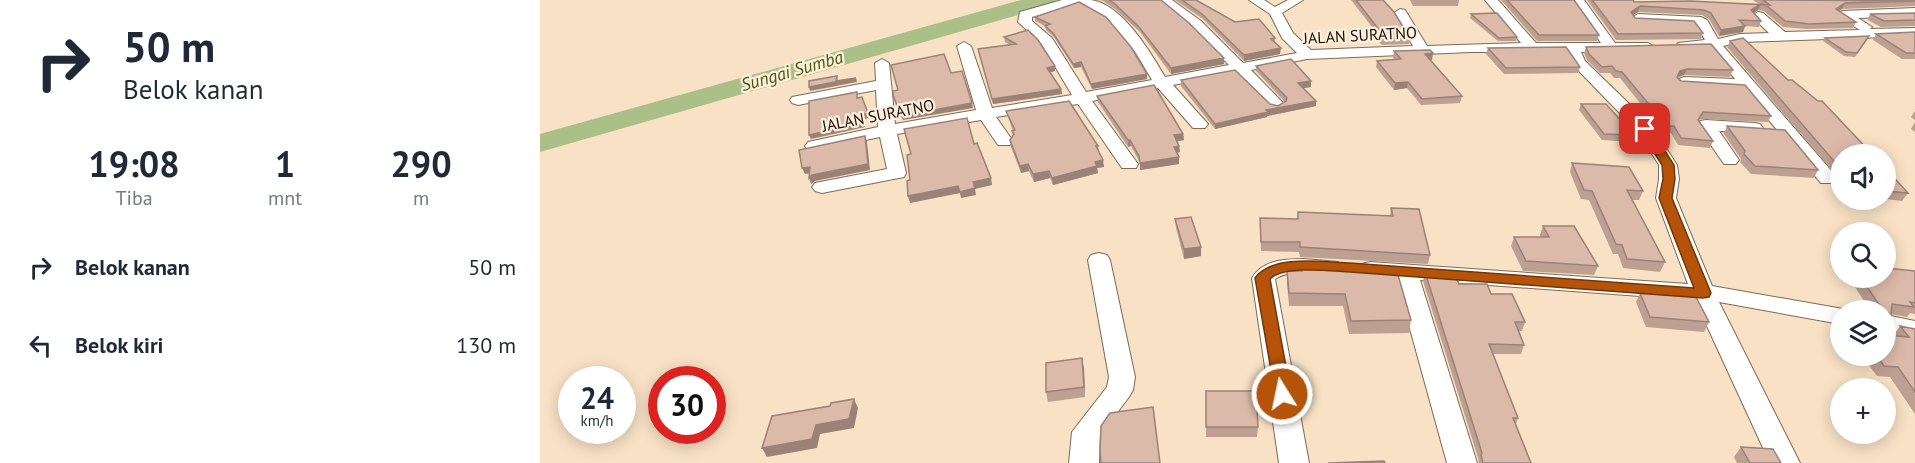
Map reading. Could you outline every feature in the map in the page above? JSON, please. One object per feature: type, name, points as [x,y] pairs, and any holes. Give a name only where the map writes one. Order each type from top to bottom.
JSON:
[{"type":"street","points":[[1076,0],[1024,16],[1025,22],[1047,41],[1082,98],[1129,164]]},
{"type":"street","points":[[1084,0],[1113,16],[1142,51],[1160,81],[1199,123]]},
{"type":"street","points":[[1164,0],[1196,24],[1277,105]]},
{"type":"street","points":[[1255,0],[1275,12],[1287,35],[1307,55]]},
{"type":"street","points":[[1275,12],[1297,0]]},
{"type":"street","points":[[1491,0],[1531,46]]},
{"type":"street","points":[[1578,0],[1610,46]]},
{"type":"street","points":[[1879,33],[1842,15],[1915,12]]},
{"type":"street","points":[[1400,13],[1422,50]]},
{"type":"street","points":[[1758,16],[1781,36]]},
{"type":"street","points":[[1638,18],[1696,20],[1702,23],[1714,44],[1828,179]]},
{"type":"street","name":"JALAN SURATNO","points":[[814,146],[887,130],[1082,98],[1160,81],[1307,55],[1531,46],[1664,46],[1714,44],[1740,38],[1915,32]]},
{"type":"street","points":[[964,46],[985,113],[1004,141]]},
{"type":"street","points":[[1571,46],[1579,63],[1645,129],[1668,165],[1669,179],[1666,198],[1703,293],[1785,463]]},
{"type":"street","points":[[822,188],[898,181],[887,130],[882,63]]},
{"type":"street","points":[[1684,82],[1748,84]]},
{"type":"street","points":[[798,100],[885,84]]},
{"type":"street","points":[[1730,160],[1707,125],[1788,131]]},
{"type":"street","points":[[1084,463],[1086,432],[1120,390],[1122,377],[1099,260]]},
{"type":"street","points":[[1294,463],[1263,278],[1271,270],[1299,266],[1703,293],[1830,314]]},
{"type":"street","points":[[1406,272],[1462,463]]},
{"type":"street","points":[[1896,326],[1915,330]]},
{"type":"building","points":[[1109,0],[1161,0],[1189,23],[1224,58],[1171,68],[1139,27]]},
{"type":"building","points":[[1182,0],[1196,0],[1235,22],[1259,19],[1275,38],[1271,39],[1281,48],[1244,55],[1202,14]]},
{"type":"building","points":[[1356,0],[1383,0],[1394,12],[1410,38],[1383,39],[1379,35],[1383,35]]},
{"type":"building","points":[[1507,0],[1574,0],[1599,35],[1539,35]]},
{"type":"building","points":[[1592,0],[1690,1],[1760,5],[1751,10],[1761,21],[1739,20],[1745,26],[1721,30],[1711,13],[1704,10],[1640,6],[1631,12],[1635,18],[1694,21],[1703,33],[1618,34]]},
{"type":"building","points":[[1763,0],[1915,1],[1845,3],[1836,9],[1856,22],[1809,24],[1785,21],[1763,5],[1770,5]]},
{"type":"building","points":[[1079,2],[1106,17],[1131,47],[1147,74],[1091,84],[1081,62],[1073,64],[1053,33],[1045,26],[1050,24],[1035,17]]},
{"type":"building","points":[[1497,13],[1517,37],[1499,38],[1471,14]]},
{"type":"building","points":[[1915,13],[1915,20],[1884,21],[1870,14]]},
{"type":"building","points":[[1028,30],[1038,40],[1055,66],[1047,68],[1061,89],[992,99],[978,49],[1016,44],[1004,37]]},
{"type":"building","points":[[1915,32],[1915,53],[1906,53],[1876,34]]},
{"type":"building","points":[[1869,36],[1857,53],[1846,52],[1825,38]]},
{"type":"building","points":[[1743,38],[1788,80],[1792,80],[1818,101],[1822,101],[1863,144],[1830,144],[1830,156],[1730,41]]},
{"type":"building","points":[[1711,44],[1733,70],[1687,69],[1680,71],[1677,77],[1681,81],[1745,85],[1771,116],[1703,112],[1698,120],[1713,141],[1681,138],[1674,126],[1667,126],[1622,72],[1616,71],[1612,66],[1602,67],[1589,54],[1586,47]]},
{"type":"building","points":[[1566,47],[1580,67],[1506,68],[1488,48]]},
{"type":"building","points":[[1430,50],[1433,53],[1425,54],[1462,96],[1422,99],[1408,82],[1395,83],[1377,61],[1401,59],[1394,51]]},
{"type":"building","points":[[944,54],[951,73],[962,71],[972,103],[901,116],[893,95],[893,91],[898,90],[891,65]]},
{"type":"building","points":[[1291,59],[1311,81],[1298,83],[1316,101],[1266,110],[1268,112],[1215,124],[1181,80],[1235,70],[1270,104],[1278,106],[1287,98],[1256,66]]},
{"type":"building","points":[[837,76],[836,81],[856,78],[809,87],[809,81]]},
{"type":"building","points":[[1154,85],[1183,134],[1174,135],[1179,146],[1174,147],[1179,157],[1140,163],[1139,156],[1130,140],[1097,96]]},
{"type":"building","points":[[857,92],[857,98],[862,97],[868,113],[862,115],[864,123],[809,135],[809,101]]},
{"type":"building","points":[[1069,101],[1098,146],[1096,146],[1103,160],[1095,162],[1097,166],[1052,178],[1049,171],[1033,174],[1028,164],[1020,166],[1010,140],[1014,134],[1012,131],[1015,130],[1006,111]]},
{"type":"building","points":[[1581,104],[1606,104],[1634,135],[1604,134]]},
{"type":"building","points":[[967,118],[974,144],[977,143],[991,178],[973,182],[975,188],[960,192],[958,186],[908,196],[907,181],[910,180],[907,155],[911,154],[904,129]]},
{"type":"building","points":[[1727,126],[1785,130],[1818,170],[1755,166],[1744,154],[1745,151]]},
{"type":"building","points":[[865,136],[868,164],[812,175],[809,178],[810,167],[802,168],[799,150]]},
{"type":"building","points":[[1572,163],[1629,167],[1643,191],[1627,190],[1665,262],[1627,259],[1622,245],[1616,244],[1592,191],[1584,190]]},
{"type":"building","points":[[1896,180],[1908,193],[1896,192]]},
{"type":"building","points":[[1391,208],[1419,209],[1430,255],[1300,247],[1300,242],[1261,242],[1260,218],[1298,219],[1298,212],[1393,216]]},
{"type":"building","points":[[1191,217],[1201,247],[1184,249],[1175,219]]},
{"type":"building","points":[[1543,226],[1574,226],[1598,266],[1526,261],[1514,237],[1549,237]]},
{"type":"building","points":[[1302,263],[1396,268],[1411,320],[1351,321],[1345,294],[1289,293],[1287,271],[1302,271]]},
{"type":"building","points":[[1896,269],[1915,271],[1915,303],[1910,302],[1914,307],[1896,305],[1896,300],[1876,300],[1868,288],[1896,288]]},
{"type":"building","points":[[1425,272],[1455,275],[1459,284],[1487,284],[1491,294],[1512,294],[1525,322],[1515,322],[1524,345],[1489,344],[1518,418],[1513,418],[1531,463],[1483,463],[1482,453]]},
{"type":"building","points":[[1640,293],[1696,297],[1709,322],[1650,317]]},
{"type":"building","points":[[1900,326],[1915,329],[1915,392],[1898,367],[1884,366],[1896,366],[1896,336],[1909,337]]},
{"type":"building","points":[[1082,358],[1084,387],[1046,392],[1046,363]]},
{"type":"building","points":[[1206,391],[1256,391],[1258,427],[1206,427]]},
{"type":"building","points":[[854,399],[849,419],[816,425],[812,439],[762,448],[772,416],[830,406],[831,403]]},
{"type":"building","points":[[1153,407],[1160,463],[1101,463],[1101,426],[1110,413]]},
{"type":"building","points":[[1741,447],[1773,449],[1781,463],[1750,463]]},
{"type":"building","points":[[1384,461],[1385,463],[1328,463]]},
{"type":"waterway","name":"Sungai Sumba","points":[[540,143],[1045,0]]},
{"type":"route","points":[[1282,394],[1263,278],[1271,270],[1299,266],[1350,267],[1703,293],[1666,198],[1669,179],[1668,165],[1645,129]]}]
